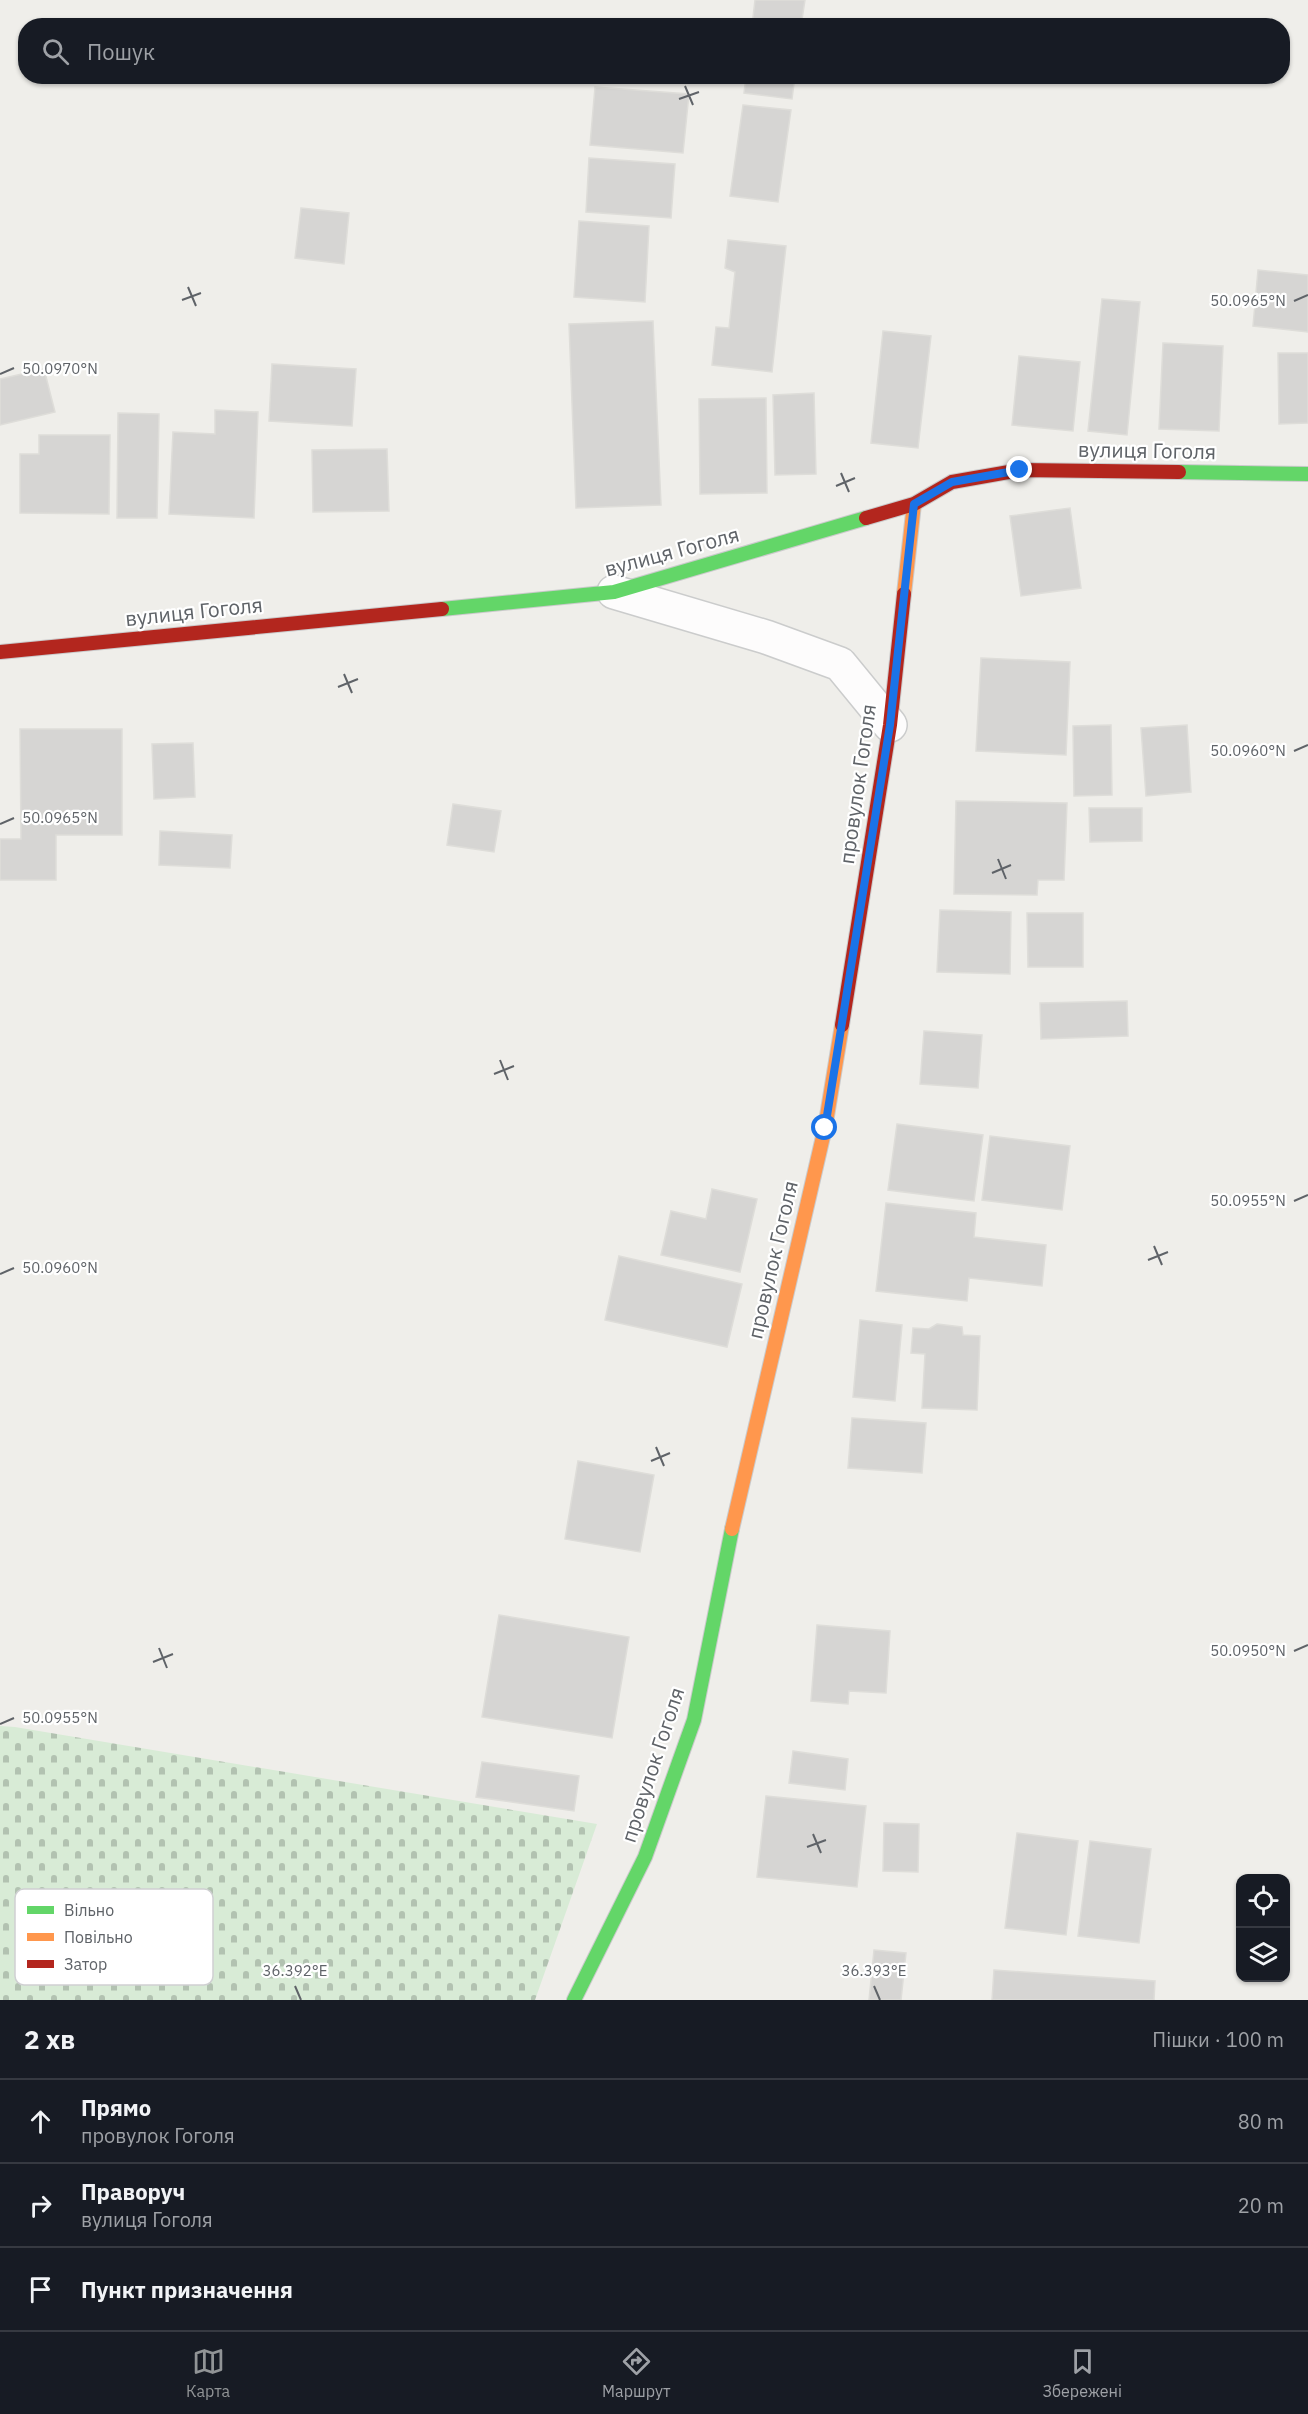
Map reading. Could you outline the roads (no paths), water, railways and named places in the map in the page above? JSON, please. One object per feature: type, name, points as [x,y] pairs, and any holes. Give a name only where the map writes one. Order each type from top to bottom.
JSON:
[{"type":"street","name":"вулиця Гоголя","points":[[0,652],[614,592],[914,504],[952,482],[1020,470],[1308,474]]},
{"type":"street","name":"провулок Гоголя","points":[[574,2000],[645,1857],[694,1720],[730,1539],[825,1128],[890,725],[914,504]]},
{"type":"street","points":[[614,592],[766,638],[840,664],[890,725]]}]
